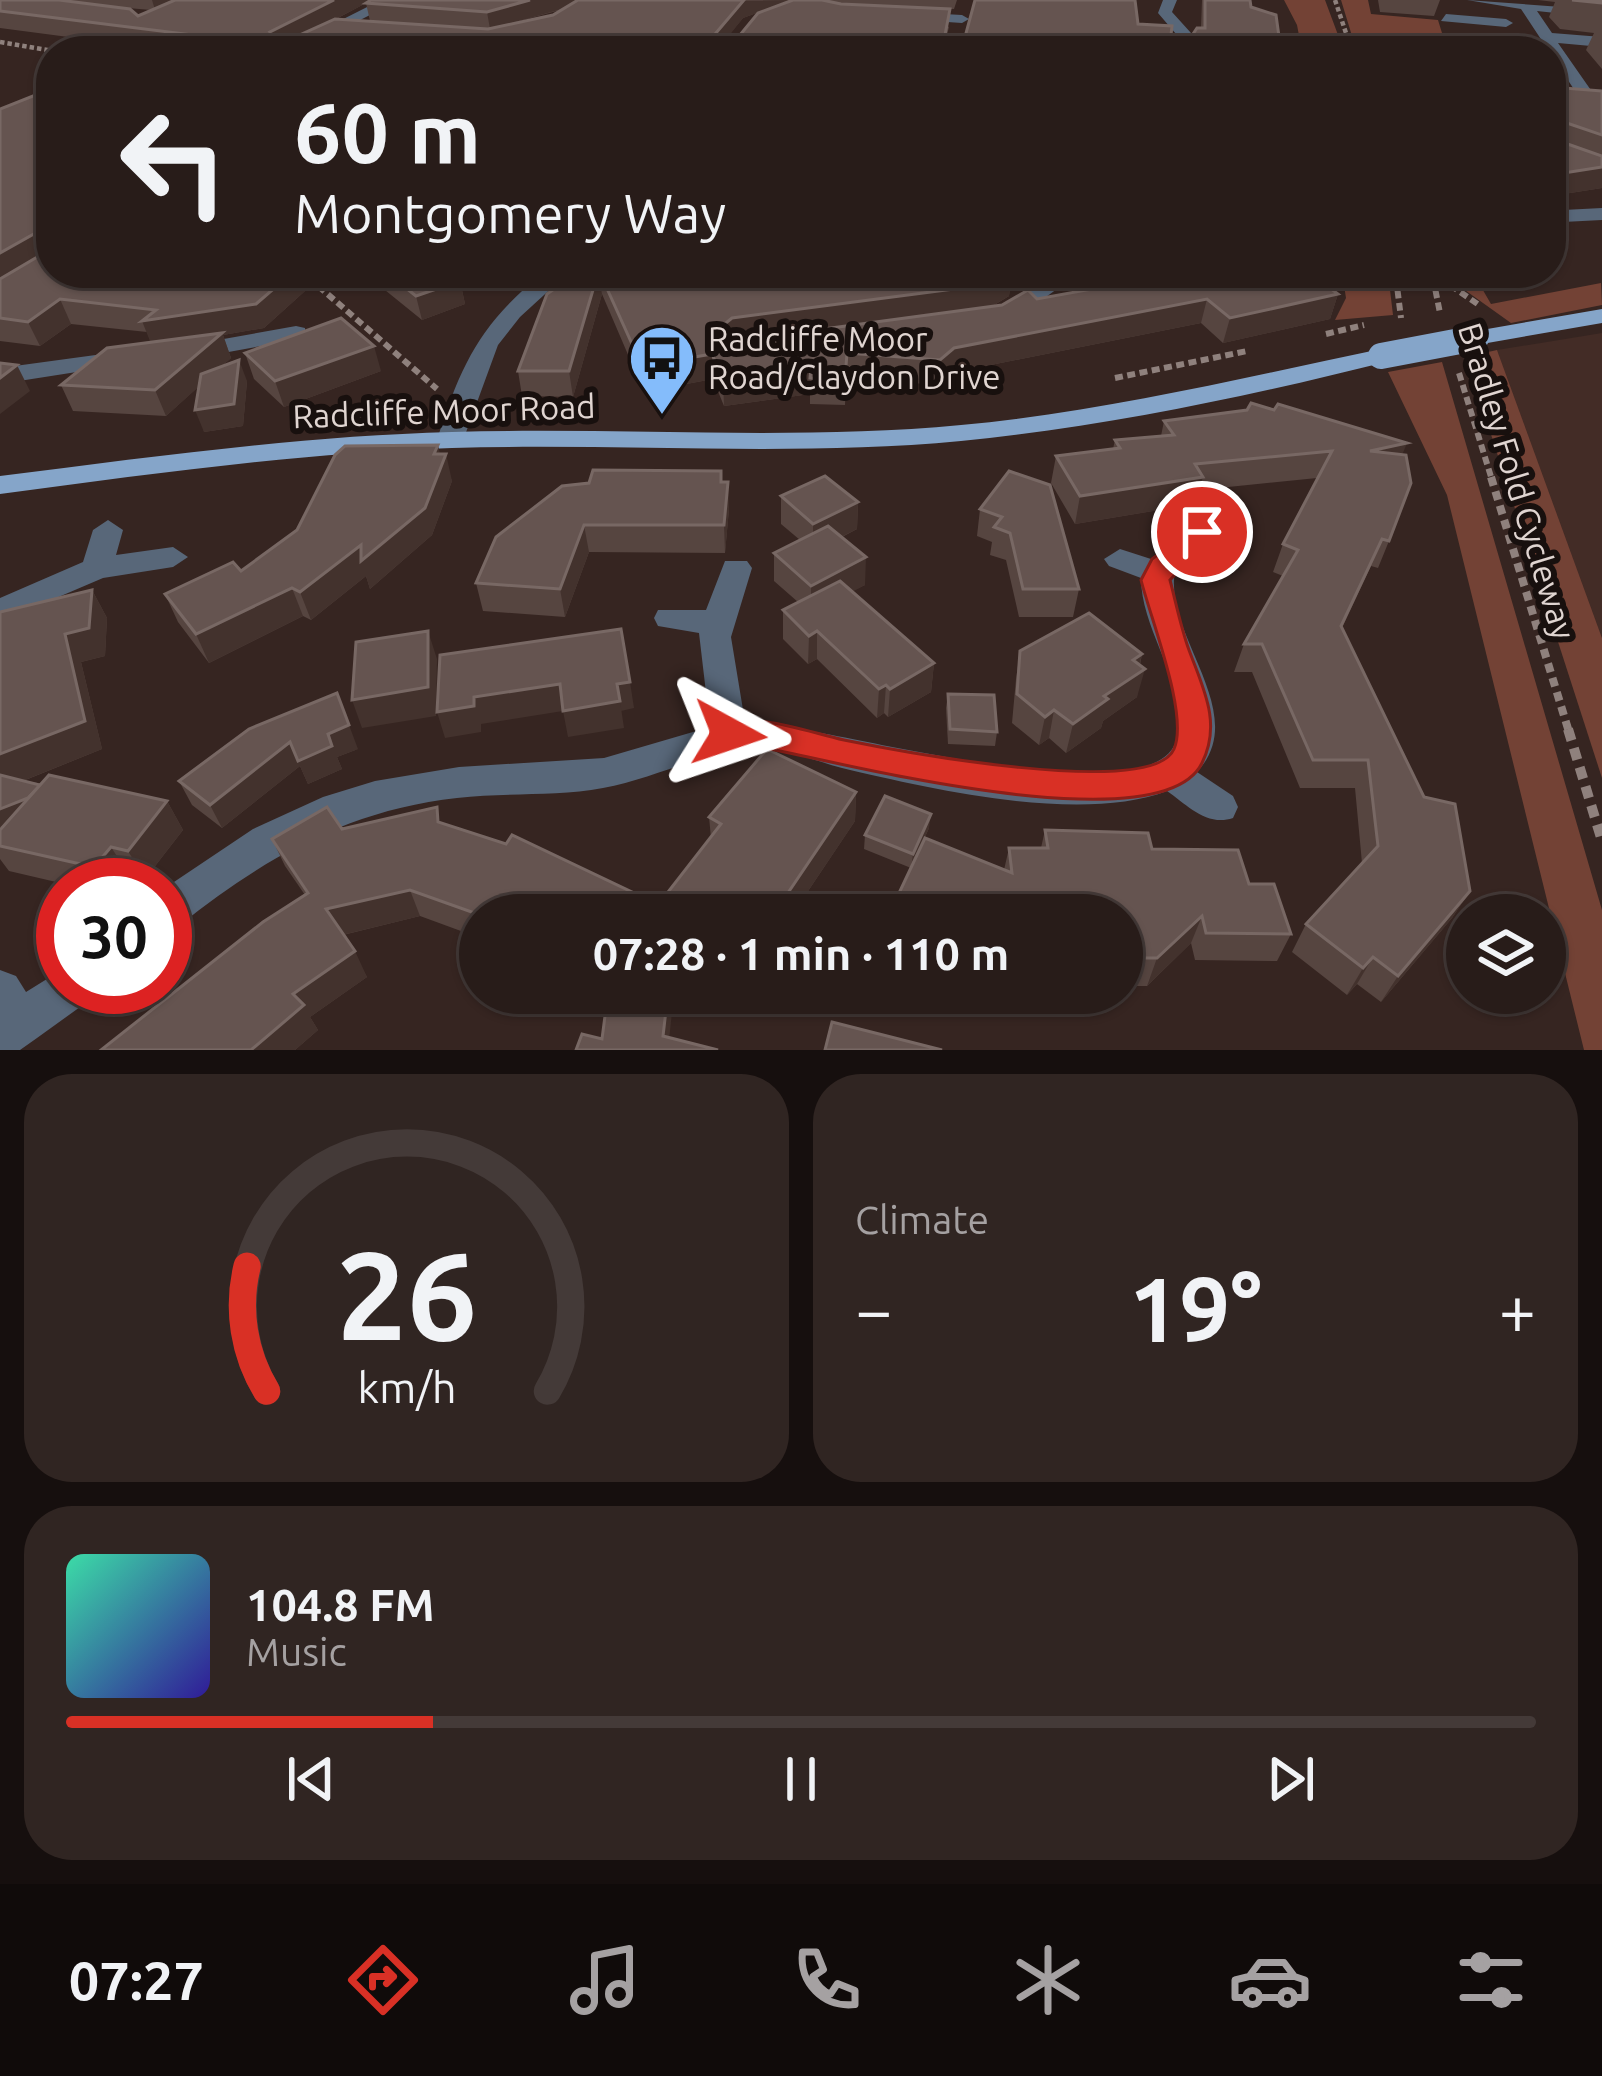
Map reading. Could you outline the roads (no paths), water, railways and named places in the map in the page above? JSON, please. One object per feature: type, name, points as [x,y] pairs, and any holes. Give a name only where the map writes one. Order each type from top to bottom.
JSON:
[{"type":"main road","name":"Radcliffe Moor Road","points":[[0,485],[142,466],[451,440],[882,439],[962,433],[1091,416],[1602,316]]},
{"type":"street","points":[[319,36],[392,0]]},
{"type":"street","points":[[882,15],[960,27],[968,0]]},
{"type":"street","points":[[1170,0],[1165,13],[1183,36]]},
{"type":"street","points":[[1474,0],[1602,14]]},
{"type":"street","points":[[1526,6],[1547,36]]},
{"type":"street","points":[[1446,18],[1602,42]]},
{"type":"street","points":[[338,27],[378,31]]},
{"type":"street","points":[[1566,65],[1587,96]]},
{"type":"street","points":[[1566,216],[1602,214]]},
{"type":"street","points":[[451,440],[473,364],[498,322],[539,288]]},
{"type":"street","points":[[983,321],[1011,314],[1037,288]]},
{"type":"street","points":[[0,376],[235,352],[296,333]]},
{"type":"street","points":[[97,568],[108,530]]},
{"type":"street","points":[[1158,573],[1202,532]]},
{"type":"street","points":[[0,611],[97,568],[173,557]]},
{"type":"street","points":[[1120,559],[1158,573]]},
{"type":"street","points":[[729,734],[716,622],[736,568]]},
{"type":"street","points":[[192,891],[251,846],[298,822],[352,803],[456,782],[608,773],[729,734],[774,736],[847,754],[1047,785],[1120,786],[1172,774],[1186,761],[1192,745],[1194,699],[1173,647],[1158,573]]},
{"type":"street","points":[[670,618],[716,622]]},
{"type":"street","points":[[1172,774],[1219,807]]},
{"type":"street","points":[[7,1017],[36,1003]]},
{"type":"place","name":"Radcliffe Moor Road/Claydon Drive","points":[[662,417]]}]
